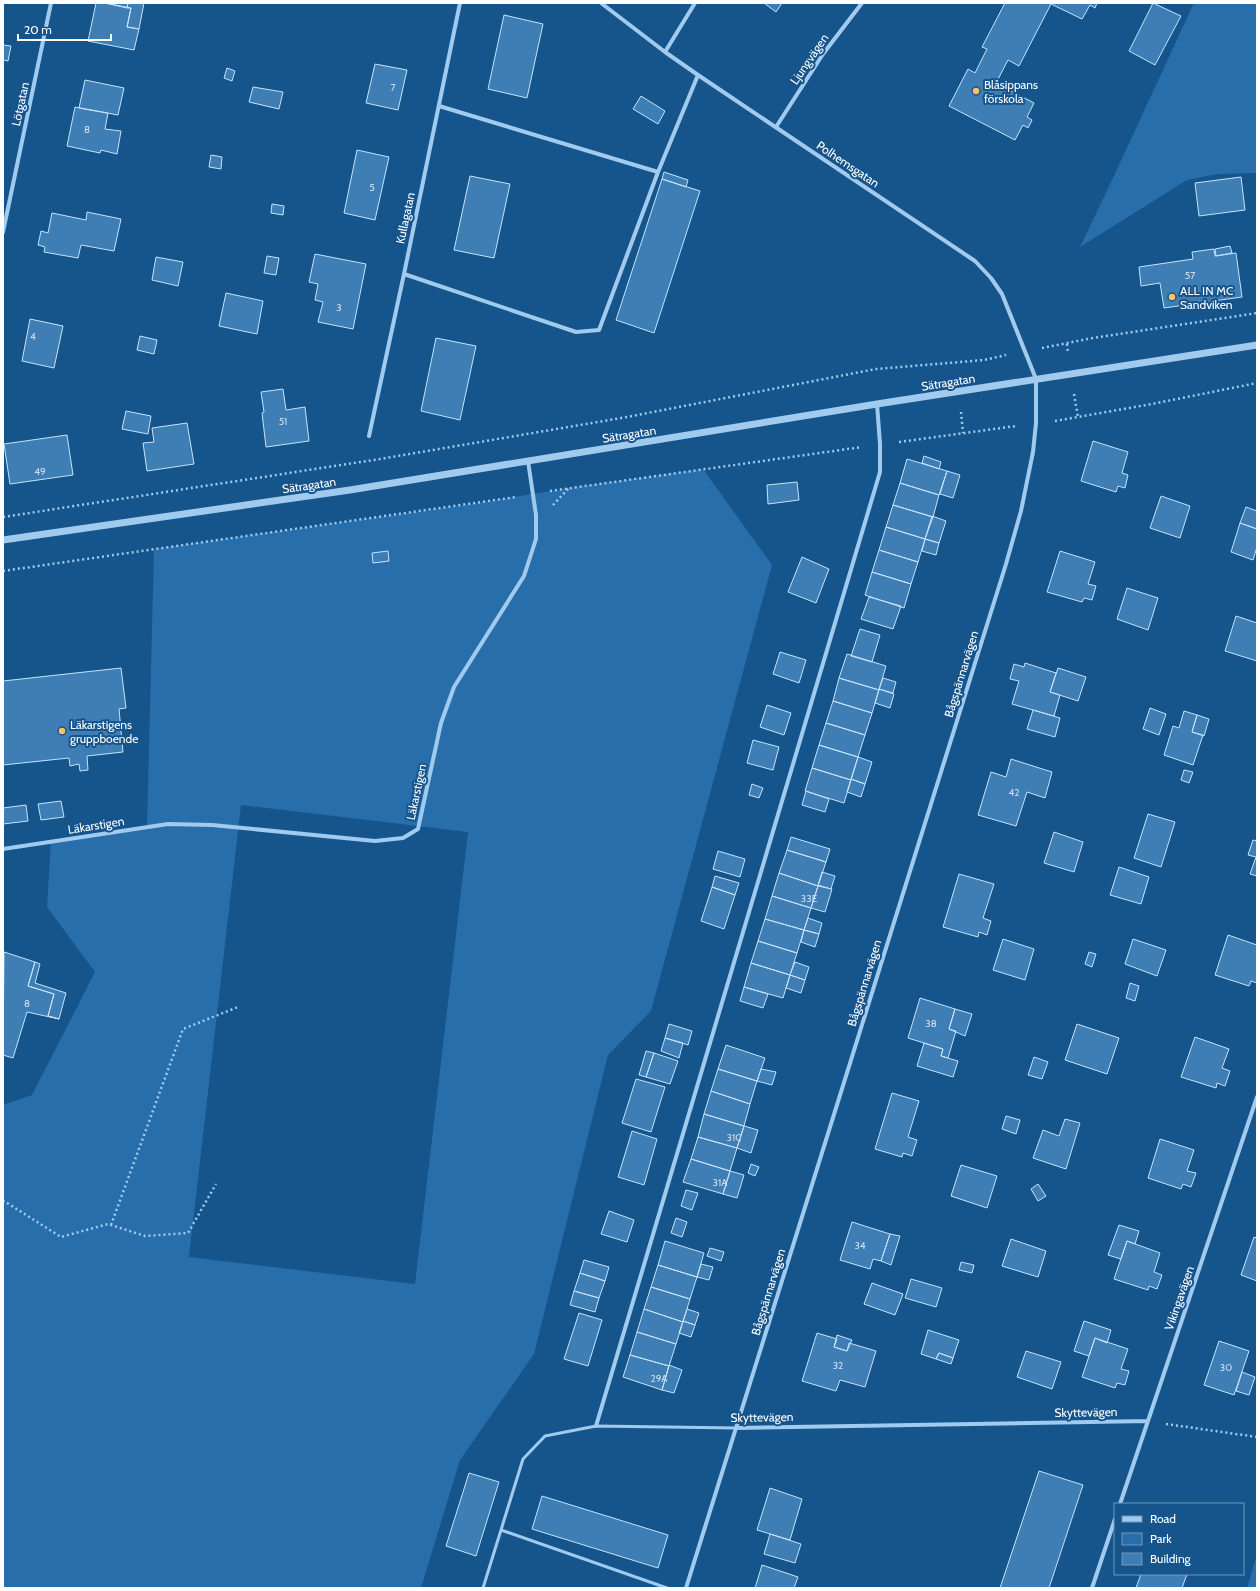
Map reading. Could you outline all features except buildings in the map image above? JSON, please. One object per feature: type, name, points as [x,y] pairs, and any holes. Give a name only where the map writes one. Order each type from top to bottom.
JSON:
[{"type":"street","name":"Lötgatan","points":[[3,232],[51,3]]},
{"type":"street","name":"Kullagatan","points":[[368,436],[404,274],[460,3]]},
{"type":"street","name":"Polhemsgatan","points":[[602,3],[665,52],[698,75],[975,261],[991,278],[1002,294],[1036,379]]},
{"type":"street","points":[[665,52],[695,3]]},
{"type":"street","name":"Ljungvägen","points":[[776,127],[823,54],[862,3]]},
{"type":"street","points":[[404,274],[576,332],[599,330],[658,172],[698,75]]},
{"type":"street","points":[[439,106],[658,172]]},
{"type":"street","name":"Sätragatan","points":[[3,540],[350,490],[877,404],[1257,345]]},
{"type":"street","name":"Bågspännarvägen","points":[[686,1588],[1006,564],[1028,481],[1036,423],[1036,379]]},
{"type":"street","points":[[596,1426],[880,472],[880,444],[877,404]]},
{"type":"street","name":"Läkarstigen","points":[[3,849],[168,824],[212,825],[375,842],[403,838],[418,829],[441,723],[454,687],[524,576],[536,539],[536,515],[528,461]]},
{"type":"street","name":"Vikingavägen","points":[[1120,1503],[1257,1098]]},
{"type":"street","name":"Skyttevägen","points":[[736,1428],[1148,1421]]},
{"type":"street","points":[[1092,1588],[1114,1522]]},
{"type":"lane","name":"Skyttevägen","points":[[483,1588],[523,1459],[545,1436],[596,1426],[736,1428]]},
{"type":"lane","points":[[501,1530],[667,1588]]},
{"type":"path","points":[[3,517],[403,455],[627,417],[876,369],[984,360],[1093,338],[1257,313]]},
{"type":"path","points":[[3,571],[569,488],[1036,423],[1152,404],[1257,382]]},
{"type":"path","points":[[111,1225],[183,1029],[238,1007]]},
{"type":"path","points":[[3,1202],[4,1201],[61,1237],[108,1224],[145,1236],[188,1233],[216,1184]]},
{"type":"path","points":[[1148,1421],[1257,1437]]},
{"type":"green space","points":[[1194,3],[1257,3],[1257,173],[1218,174],[1187,180],[1080,247],[1112,180]]},
{"type":"green space","points":[[703,469],[772,565],[651,1011],[608,1055],[534,1354],[460,1460],[421,1588],[3,1588],[3,1105],[32,1095],[95,972],[47,907],[51,841],[147,827],[154,549],[478,503],[569,488]],"holes":[[[241,805],[468,832],[415,1284],[189,1257]]]},
{"type":"green space","points":[[1257,1554],[1257,1588],[1247,1588]]},
{"type":"place","name":"Blåsippans förskola","points":[[976,91]]},
{"type":"place","name":"ALL IN MC Sandviken","points":[[1172,297]]},
{"type":"place","name":"Läkarstigens gruppboende","points":[[62,731]]}]
